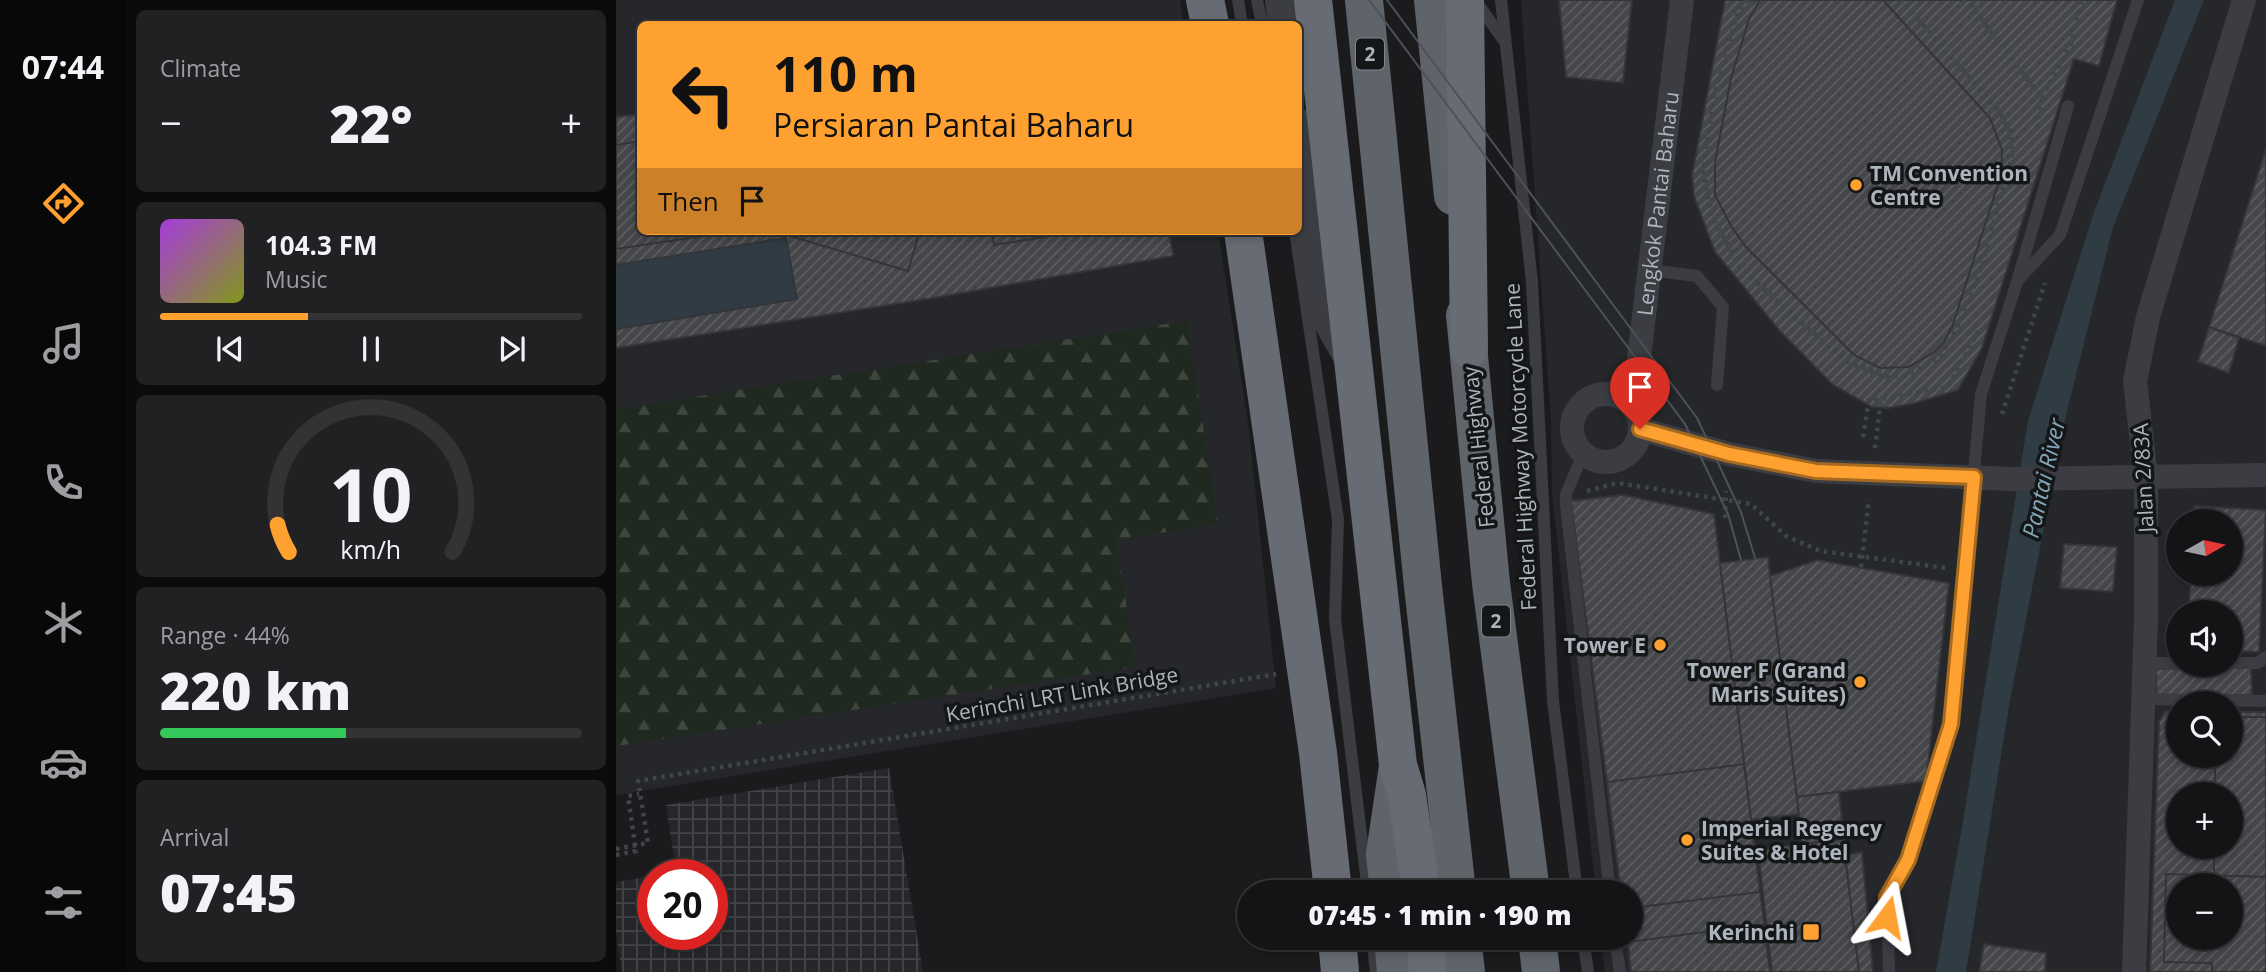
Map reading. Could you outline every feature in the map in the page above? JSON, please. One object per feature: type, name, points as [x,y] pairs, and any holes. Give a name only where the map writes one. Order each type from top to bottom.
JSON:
[{"type":"highway","points":[[1208,0],[1212,21]]},
{"type":"highway","points":[[1313,0],[1398,765],[1408,795],[1421,880]]},
{"type":"highway","name":"2","points":[[1364,0],[1456,880]]},
{"type":"highway","name":"Federal Highway","points":[[1433,0],[1491,583],[1529,880]]},
{"type":"highway","points":[[1465,0],[1469,349]]},
{"type":"highway","points":[[1244,235],[1318,753],[1331,880]]},
{"type":"highway","points":[[1422,880],[1413,704],[1423,586]]},
{"type":"highway","points":[[1388,880],[1385,854],[1398,765]]},
{"type":"highway","points":[[1337,950],[1339,972]]},
{"type":"highway","points":[[1394,950],[1396,972]]},
{"type":"highway","points":[[1428,950],[1429,972]]},
{"type":"highway","points":[[1463,950],[1466,972]]},
{"type":"highway","points":[[1538,950],[1541,972]]},
{"type":"street","points":[[1281,0],[1284,21]]},
{"type":"street","name":"Lengkok Pantai Baharu","points":[[1636,418],[1649,270],[1682,0]]},
{"type":"street","name":"Jalan 2/83A","points":[[2134,972],[2144,878],[2143,699],[2146,618],[2146,477],[2135,381],[2148,317],[2244,0]]},
{"type":"street","points":[[1302,152],[1325,314],[1353,364]]},
{"type":"street","points":[[1603,394],[1624,399],[1636,418],[1638,440],[1632,450],[1614,462],[1592,460],[1583,454],[1572,434],[1575,412],[1582,403],[1603,394]]},
{"type":"street","points":[[1636,418],[1729,454],[1816,471],[2012,479],[2266,475]]},
{"type":"lane","points":[[1238,0],[1242,21]]},
{"type":"lane","points":[[1258,0],[1262,21]]},
{"type":"lane","points":[[1475,0],[1506,44]]},
{"type":"lane","name":"Federal Highway Motorcycle Lane","points":[[1501,0],[1532,282],[1553,701],[1575,880]]},
{"type":"lane","points":[[2017,282],[2060,235],[2138,0]]},
{"type":"lane","points":[[1889,972],[1887,897],[1908,860],[1951,724],[1981,394],[2068,106]]},
{"type":"lane","points":[[1296,235],[1338,520],[1335,619],[1367,880]]},
{"type":"lane","points":[[1649,270],[1697,276],[1723,307],[1717,385]]},
{"type":"lane","points":[[1583,454],[1566,494],[1566,505],[1599,763],[1609,880]]},
{"type":"lane","points":[[2243,663],[2258,663],[2266,657]]},
{"type":"lane","points":[[2144,663],[2166,663]]},
{"type":"lane","points":[[2143,699],[2266,701]]},
{"type":"lane","points":[[1373,950],[1376,972]]},
{"type":"lane","points":[[1585,950],[1588,972]]},
{"type":"lane","points":[[1616,950],[1619,972]]},
{"type":"path","points":[[1748,0],[1738,12],[1715,91],[1703,169],[1711,215],[1741,268],[1769,294],[1850,363],[1886,377],[1905,376],[1940,357],[1957,328],[1981,269],[2012,156],[2011,134],[1999,111],[1901,0]]},
{"type":"path","points":[[1962,0],[1972,7],[2042,98]]},
{"type":"path","points":[[1972,7],[1978,0]]},
{"type":"path","points":[[2035,144],[2042,98],[2071,44],[2082,0]]},
{"type":"path","points":[[2001,418],[2060,235]]},
{"type":"path","points":[[1863,437],[1869,400],[1948,387],[1981,320]]},
{"type":"path","points":[[1880,407],[1881,399]]},
{"type":"path","points":[[1583,492],[1618,483],[1751,504],[1786,536],[1820,551],[1950,568],[1955,585],[1962,590]]},
{"type":"path","points":[[1725,518],[1727,491]]},
{"type":"path","name":"Kerinchi LRT Link Bridge","points":[[639,794],[638,781],[1280,673]]},
{"type":"path","points":[[616,849],[648,843],[639,794],[628,796],[636,851],[616,855]]},
{"type":"shaded area","points":[[616,0],[1180,0],[1184,21],[637,21],[637,235],[1219,235],[1249,429],[1276,688],[616,795]]},
{"type":"shaded area","points":[[1521,0],[2266,0],[2266,972],[1605,972],[1602,950],[1643,950],[1643,880],[1595,880],[1552,493],[1551,420]]},
{"type":"shaded area","points":[[889,768],[923,972],[622,972],[616,933],[616,882],[637,879],[637,950],[728,950],[728,859],[674,859],[666,805]]},
{"type":"green space","points":[[1187,321],[1218,524],[1116,540],[1136,667],[616,746],[616,409]]},
{"type":"water","name":"Pantai River","points":[[2175,0],[2204,0],[2113,227],[2067,411],[2010,700],[1966,972],[1936,972],[2028,421],[2093,215]]},
{"type":"water","points":[[786,238],[797,299],[616,329],[616,265]]},
{"type":"building","points":[[1559,0],[1632,0],[1623,83],[1566,77]]},
{"type":"building","name":"TM Convention Centre","points":[[1725,0],[2117,0],[2099,66],[2074,59],[1982,348],[1958,390],[1912,404],[1888,408],[1872,407],[1832,384],[1779,330],[1715,252],[1694,196],[1692,175]]},
{"type":"building","name":"TM Convention Centre","points":[[1760,0],[1883,0],[1990,118],[2002,150],[2001,175],[1952,327],[1944,342],[1933,353],[1908,367],[1880,368],[1854,355],[1746,247],[1731,226],[1715,195],[1715,162],[1731,78],[1749,19]]},
{"type":"building","points":[[637,114],[637,235],[1170,235],[1173,256],[927,299],[616,348],[616,329],[797,299],[786,238],[616,265],[616,117]]},
{"type":"building","points":[[637,142],[637,235],[710,235],[616,249],[616,145]]},
{"type":"building","points":[[2266,149],[2266,346],[2209,327]]},
{"type":"building","points":[[786,235],[919,235],[908,271]]},
{"type":"building","points":[[993,235],[1057,235],[994,245]]},
{"type":"building","points":[[2209,327],[2239,338],[2229,373],[2198,362]]},
{"type":"building","name":"Tower E","points":[[1623,495],[1714,514],[1740,727],[1602,745],[1571,501]]},
{"type":"building","points":[[1623,495],[1714,514],[1770,972],[1631,972],[1628,950],[1643,950],[1643,880],[1619,880],[1571,501]]},
{"type":"building","points":[[2194,506],[2266,510],[2259,652],[2243,651],[2243,600],[2190,600],[2190,586],[2244,586],[2244,509],[2194,509]]},
{"type":"building","points":[[2064,544],[2117,547],[2113,592],[2060,588]]},
{"type":"building","points":[[1768,557],[1799,814],[1751,820],[1720,563]]},
{"type":"building","name":"Tower F (Grand Maris Suites)","points":[[1817,560],[1949,583],[1926,781],[1797,797],[1770,576]]},
{"type":"building","points":[[2243,667],[2251,667],[2252,695],[2243,695],[2243,691],[2166,691],[2166,696],[2156,696],[2156,669],[2166,669],[2166,677],[2243,677]]},
{"type":"building","points":[[2166,711],[2166,768],[2243,768],[2243,712],[2266,712],[2266,972],[2150,972],[2159,721]]},
{"type":"building","points":[[2243,717],[2266,717],[2266,877],[2243,877],[2243,873],[2214,873],[2214,859],[2243,859],[2243,782],[2215,782],[2215,768],[2243,768]]},
{"type":"building","points":[[1744,764],[1760,892],[1643,907],[1643,880],[1619,880],[1607,782]]},
{"type":"building","points":[[1839,792],[1844,839],[1802,844],[1797,797]]},
{"type":"building","name":"Kerinchi","points":[[1844,839],[1859,972],[1772,972],[1758,849]]},
{"type":"building","points":[[1862,852],[1873,972],[1859,972],[1845,855]]},
{"type":"building","points":[[2166,874],[2166,950],[2243,950],[2243,876],[2266,877],[2266,972],[2212,972],[2212,963],[2164,962]]},
{"type":"building","points":[[1764,924],[1770,972],[1631,972],[1629,950],[1643,950],[1643,940]]},
{"type":"building","points":[[1984,944],[2046,953],[2045,972],[1979,972]]},
{"type":"tram line","points":[[1369,0],[1685,424],[1728,514],[1741,560]]},
{"type":"tram line","points":[[1387,0],[1697,418],[1741,512],[1755,558]]},
{"type":"place","name":"TM Convention Centre","points":[[1856,185]]},
{"type":"place","name":"Tower E","points":[[1660,645]]},
{"type":"place","name":"Tower F (Grand Maris Suites)","points":[[1860,682]]},
{"type":"place","name":"Imperial Regency Suites & Hotel","points":[[1687,840]]},
{"type":"place","name":"Kerinchi","points":[[1811,932]]},
{"type":"route","points":[[1640,429],[1729,454],[1816,471],[1974,477],[1951,724],[1908,860],[1887,897],[1887,917]]}]
